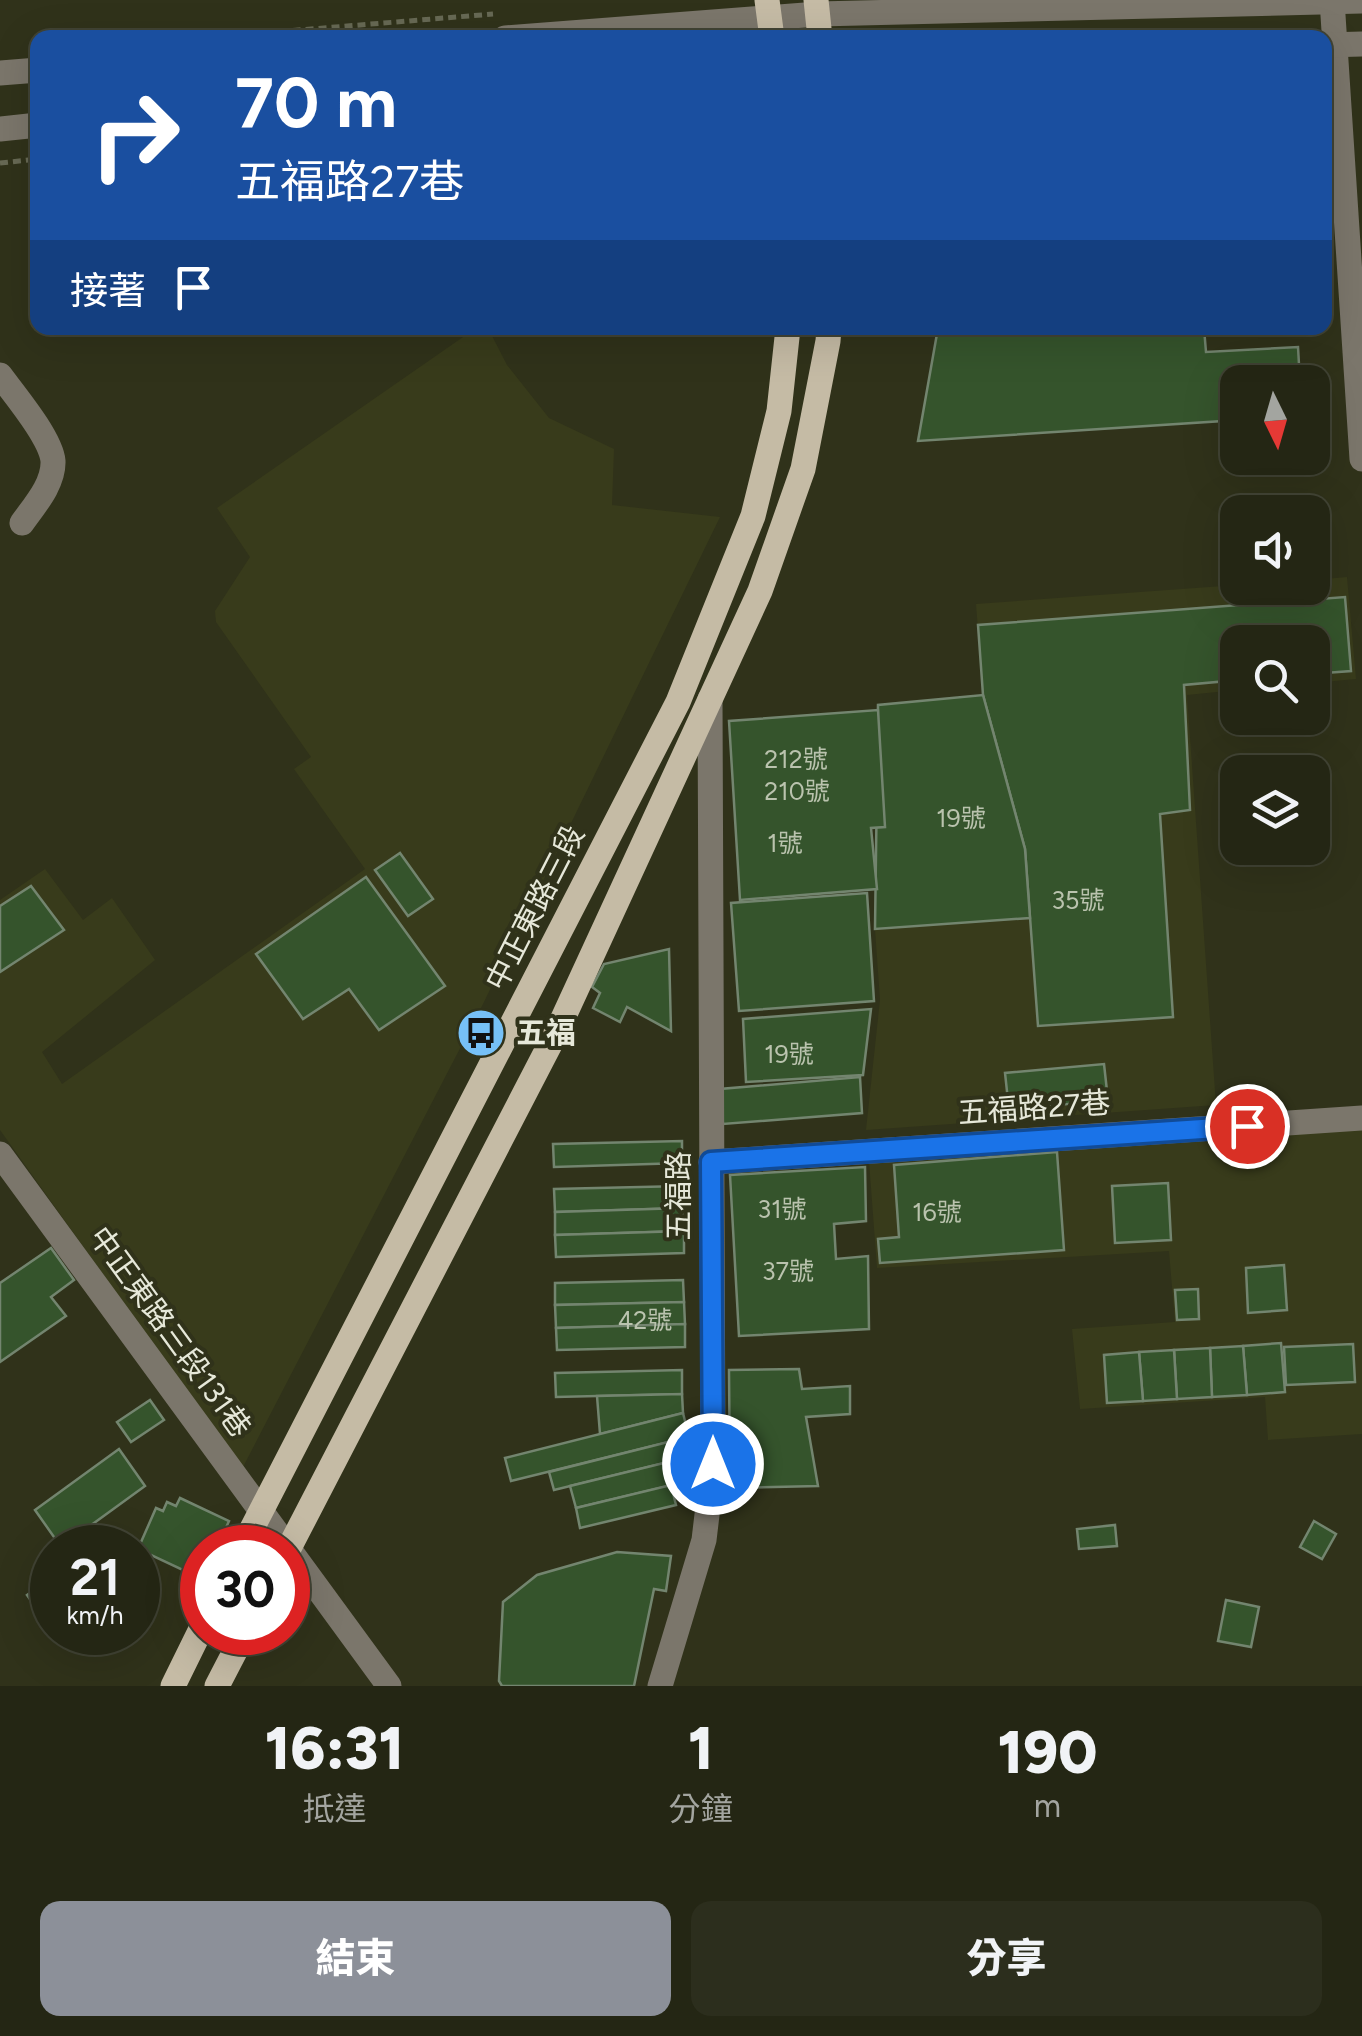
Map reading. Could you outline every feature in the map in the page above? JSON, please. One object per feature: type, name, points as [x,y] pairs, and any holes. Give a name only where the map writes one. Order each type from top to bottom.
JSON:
[{"type":"main road","name":"中正東路三段","points":[[254,1525],[678,702],[753,516],[779,410],[787,335]]},
{"type":"main road","points":[[300,1525],[559,1027],[760,591],[803,469],[828,335]]},
{"type":"main road","points":[[173,1686],[188,1655]]},
{"type":"main road","points":[[217,1686],[233,1655]]},
{"type":"street","points":[[1331,30],[1332,1]]},
{"type":"street","points":[[502,25],[1362,1]]},
{"type":"street","points":[[1332,45],[1362,44]]},
{"type":"street","points":[[0,73],[30,71]]},
{"type":"street","points":[[1332,71],[1362,460]]},
{"type":"street","points":[[0,129],[30,126]]},
{"type":"street","points":[[0,375],[42,432],[53,461],[47,488],[22,524]]},
{"type":"street","name":"五福路","points":[[660,1686],[704,1540],[713,1464],[710,699]]},
{"type":"street","name":"五福路27巷","points":[[711,1162],[1362,1118]]},
{"type":"street","name":"中正東路三段131巷","points":[[0,1154],[270,1525]]},
{"type":"street","name":"中正東路三段131巷","points":[[310,1578],[389,1686]]},
{"type":"path","points":[[387,30],[502,25]]},
{"type":"path","points":[[0,162],[30,160]]},
{"type":"shaded area","points":[[466,335],[492,335],[507,365],[549,418],[614,449],[612,505],[720,517],[483,1004],[242,1469],[0,1130],[0,900],[45,869],[83,920],[112,898],[155,960],[42,1052],[62,1084],[365,869],[294,769],[311,757],[216,622],[215,611],[250,557],[217,508]]},
{"type":"shaded area","points":[[1347,577],[1356,679],[1330,681],[1330,625],[1220,625],[1220,692],[1187,695],[1216,1105],[866,1130],[880,1000],[875,929],[878,705],[983,695],[976,604],[1220,586],[1220,605],[1330,605],[1330,578]]},
{"type":"shaded area","points":[[1362,1128],[1362,1434],[1268,1440],[1265,1397],[1080,1409],[1072,1329],[1175,1322],[1169,1251],[877,1268],[869,1161]]},
{"type":"building","points":[[937,335],[1205,335],[1206,352],[1298,347],[1299,365],[1220,365],[1220,421],[918,441]]},
{"type":"building","points":[[1345,597],[1351,671],[1330,673],[1330,625],[1220,625],[1220,682],[1184,685],[1190,810],[1160,814],[1173,1017],[1038,1026],[1025,849],[983,695],[978,625],[1240,605],[1330,605],[1330,598]]},
{"type":"building","points":[[983,695],[1025,849],[1030,918],[875,929],[878,705]]},
{"type":"building","points":[[878,710],[885,827],[871,828],[877,889],[740,900],[729,721]]},
{"type":"building","points":[[400,853],[433,899],[408,916],[375,870]]},
{"type":"building","points":[[366,877],[445,986],[379,1030],[349,989],[303,1019],[256,954]]},
{"type":"building","points":[[31,886],[64,930],[0,972],[0,906]]},
{"type":"building","points":[[867,893],[874,1001],[739,1011],[731,903]]},
{"type":"building","points":[[669,949],[671,1031],[627,1007],[620,1022],[593,1008],[600,993],[592,987],[604,964]]},
{"type":"building","points":[[871,1009],[863,1075],[746,1082],[743,1019]]},
{"type":"building","points":[[1104,1064],[1108,1100],[1009,1110],[1005,1073]]},
{"type":"building","points":[[860,1077],[862,1113],[723,1124],[720,1089]]},
{"type":"building","points":[[682,1141],[682,1163],[554,1167],[553,1144]]},
{"type":"building","points":[[1057,1152],[1064,1250],[880,1263],[878,1239],[899,1237],[894,1165]]},
{"type":"building","points":[[865,1167],[866,1221],[834,1224],[836,1259],[868,1256],[869,1329],[739,1336],[730,1175]]},
{"type":"building","points":[[1168,1183],[1171,1240],[1115,1243],[1112,1186]]},
{"type":"building","points":[[683,1186],[683,1208],[555,1212],[554,1189]]},
{"type":"building","points":[[683,1208],[684,1231],[555,1235],[555,1212]]},
{"type":"building","points":[[684,1231],[684,1253],[556,1257],[555,1235]]},
{"type":"building","points":[[51,1248],[74,1280],[51,1297],[66,1316],[0,1362],[0,1283]]},
{"type":"building","points":[[1284,1265],[1287,1310],[1248,1313],[1246,1268]]},
{"type":"building","points":[[683,1280],[684,1302],[555,1305],[555,1283]]},
{"type":"building","points":[[1198,1289],[1199,1319],[1177,1320],[1175,1290]]},
{"type":"building","points":[[684,1302],[685,1324],[556,1328],[555,1305]]},
{"type":"building","points":[[685,1324],[685,1347],[557,1350],[556,1328]]},
{"type":"building","points":[[1281,1343],[1285,1392],[1247,1395],[1243,1346]]},
{"type":"building","points":[[1353,1344],[1355,1382],[1286,1385],[1284,1347]]},
{"type":"building","points":[[1243,1346],[1247,1395],[1212,1397],[1210,1348]]},
{"type":"building","points":[[1210,1348],[1212,1397],[1177,1399],[1174,1350]]},
{"type":"building","points":[[1174,1350],[1177,1399],[1143,1401],[1139,1352]]},
{"type":"building","points":[[1139,1352],[1143,1401],[1107,1403],[1104,1355]]},
{"type":"building","points":[[799,1369],[802,1389],[850,1386],[850,1414],[806,1417],[818,1486],[730,1488],[729,1370]]},
{"type":"building","points":[[682,1370],[682,1394],[556,1397],[555,1373]]},
{"type":"building","points":[[682,1394],[683,1413],[600,1434],[597,1396]]},
{"type":"building","points":[[150,1400],[164,1420],[131,1442],[117,1422]]},
{"type":"building","points":[[683,1413],[689,1437],[511,1481],[505,1458]]},
{"type":"building","points":[[680,1439],[685,1458],[554,1490],[549,1472]]},
{"type":"building","points":[[119,1449],[145,1486],[91,1525],[46,1525],[35,1510]]},
{"type":"building","points":[[676,1460],[681,1483],[576,1508],[570,1486]]},
{"type":"building","points":[[671,1485],[676,1505],[580,1528],[576,1508]]},
{"type":"building","points":[[180,1498],[229,1521],[227,1525],[180,1525],[180,1569],[160,1559],[160,1525],[149,1525],[156,1508],[163,1511],[167,1502],[176,1506]]},
{"type":"building","points":[[1314,1521],[1336,1534],[1322,1559],[1300,1547]]},
{"type":"building","points":[[1115,1525],[1117,1546],[1079,1549],[1077,1529]]},
{"type":"building","points":[[617,1552],[671,1556],[666,1591],[654,1589],[634,1686],[502,1686],[499,1681],[503,1602],[537,1575]]},
{"type":"building","points":[[1226,1600],[1259,1607],[1251,1647],[1218,1641]]},
{"type":"place","name":"五福","points":[[481,1033]]},
{"type":"route","points":[[713,1464],[711,1162],[1247,1126]]}]
